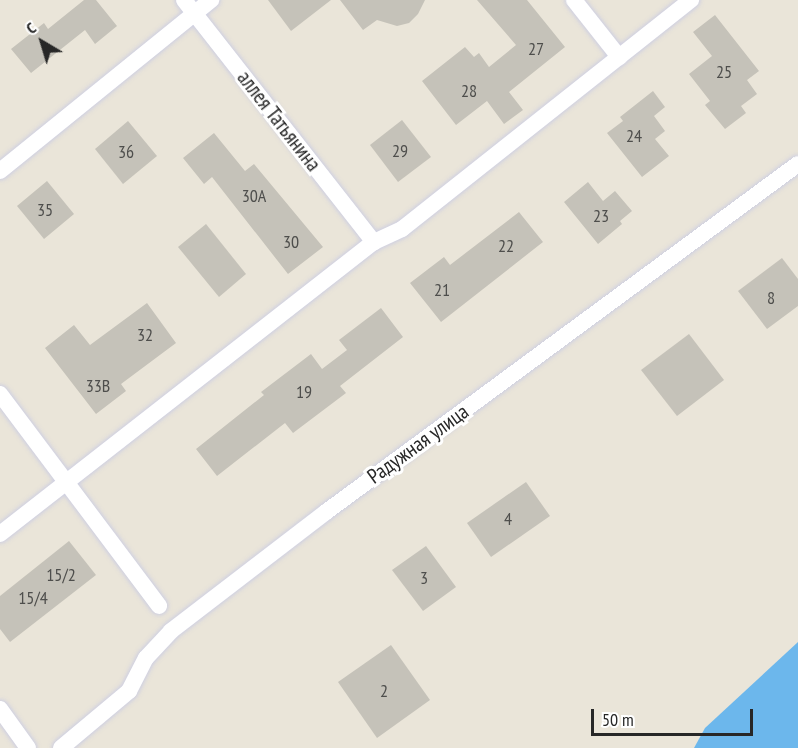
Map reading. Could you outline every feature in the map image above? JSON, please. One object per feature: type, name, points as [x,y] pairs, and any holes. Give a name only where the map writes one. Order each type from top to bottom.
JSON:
[{"type":"street","name":"аллея Татьянина","points":[[183,0],[374,242]]},
{"type":"street","points":[[0,171],[211,0]]},
{"type":"street","points":[[574,0],[619,57]]},
{"type":"street","points":[[0,534],[374,242],[402,229],[691,0]]},
{"type":"street","name":"Радужная улица","points":[[61,748],[129,691],[146,658],[171,631],[326,512],[798,164]]},
{"type":"street","points":[[0,394],[159,606]]},
{"type":"street","points":[[0,709],[28,748]]},
{"type":"water","points":[[798,642],[798,748],[694,748],[705,728]]},
{"type":"building","points":[[84,0],[96,0],[117,26],[95,44],[85,30],[31,73],[11,49],[44,23],[48,29]]},
{"type":"building","points":[[268,0],[331,0],[291,31]]},
{"type":"building","points":[[340,0],[425,0],[418,14],[409,23],[397,26],[377,20],[363,30]]},
{"type":"building","points":[[477,0],[527,0],[565,47],[509,92],[523,110],[504,124],[487,101],[456,125],[422,81],[465,47],[474,57],[479,53],[489,67],[516,45]]},
{"type":"building","points":[[715,15],[759,71],[747,80],[757,94],[741,106],[746,113],[725,129],[705,105],[710,101],[689,74],[712,56],[693,32]]},
{"type":"building","points":[[653,91],[665,107],[654,116],[665,131],[655,139],[669,156],[642,177],[607,133],[623,121],[620,117]]},
{"type":"building","points":[[402,120],[431,157],[398,182],[370,145]]},
{"type":"building","points":[[128,121],[157,156],[123,184],[95,149]]},
{"type":"building","points":[[214,133],[245,171],[254,164],[323,247],[288,274],[212,177],[204,184],[183,158]]},
{"type":"building","points":[[47,181],[74,214],[44,239],[17,206]]},
{"type":"building","points":[[588,182],[603,201],[615,191],[632,211],[620,221],[622,224],[598,244],[564,202]]},
{"type":"building","points":[[519,212],[543,242],[441,322],[410,283],[444,257],[450,265]]},
{"type":"building","points":[[206,224],[246,274],[219,297],[178,247]]},
{"type":"building","points":[[782,258],[798,279],[798,306],[767,329],[738,291]]},
{"type":"building","points":[[147,303],[176,343],[121,384],[126,391],[96,414],[45,348],[74,325],[90,345]]},
{"type":"building","points":[[381,308],[403,337],[340,386],[346,393],[293,433],[285,423],[217,476],[196,449],[264,395],[261,392],[311,354],[322,369],[347,350],[339,340]]},
{"type":"building","points":[[689,334],[724,380],[677,416],[641,370]]},
{"type":"building","points":[[526,482],[550,516],[491,557],[467,523]]},
{"type":"building","points":[[69,541],[96,575],[10,642],[0,629],[0,596]]},
{"type":"building","points":[[426,546],[456,587],[423,611],[392,570]]},
{"type":"building","points":[[391,645],[430,700],[377,738],[338,682]]}]
